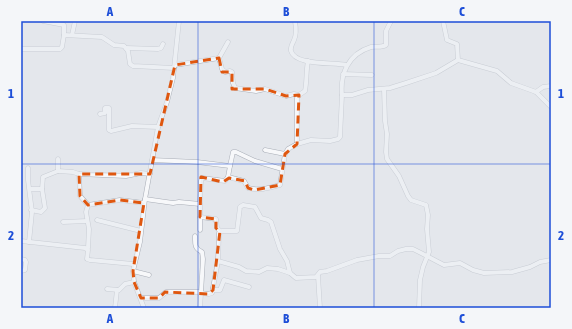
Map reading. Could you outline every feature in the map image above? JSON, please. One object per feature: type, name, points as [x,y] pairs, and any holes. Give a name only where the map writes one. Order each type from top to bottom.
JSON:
[{"type":"street","points":[[21,49],[60,49],[62,47],[64,25],[43,21]]},
{"type":"street","points":[[72,35],[76,21]]},
{"type":"street","points":[[144,308],[134,282],[132,271],[140,242],[145,201],[158,127],[169,96],[179,21]]},
{"type":"street","points":[[295,21],[296,36],[291,47],[291,53],[296,57],[321,64],[334,63],[346,65]]},
{"type":"street","points":[[228,177],[244,181],[248,188],[260,190],[280,185],[285,154],[288,149],[297,144],[311,140],[330,141],[338,139],[340,136],[341,86],[346,65],[366,49],[386,45],[386,31],[391,21]]},
{"type":"street","points":[[443,21],[447,40],[457,44],[458,60]]},
{"type":"street","points":[[64,35],[102,37],[114,45],[124,46],[126,48],[158,49],[161,48],[163,44]]},
{"type":"street","points":[[228,42],[219,58],[222,69],[225,72],[232,72],[235,88],[256,90],[265,89],[286,96],[294,94],[299,95],[305,91],[308,61]]},
{"type":"street","points":[[126,48],[130,64],[133,66],[174,66],[219,58]]},
{"type":"street","points":[[342,95],[352,95],[368,90],[384,89],[427,77],[458,60],[497,71],[511,83],[536,92],[551,107]]},
{"type":"street","points":[[343,74],[372,75]]},
{"type":"street","points":[[536,92],[543,87],[551,86]]},
{"type":"street","points":[[384,89],[387,134],[386,156],[399,176],[408,196],[411,200],[426,205],[428,215],[426,229],[430,252],[423,267],[420,280],[419,308]]},
{"type":"street","points":[[297,144],[297,105],[299,95]]},
{"type":"street","points":[[100,114],[104,113],[105,108],[109,108],[110,131],[132,126],[158,127]]},
{"type":"street","points":[[265,150],[285,154]]},
{"type":"street","points":[[200,230],[202,178],[225,182],[228,177],[233,152],[282,169]]},
{"type":"street","points":[[58,159],[58,171]]},
{"type":"street","points":[[152,160],[197,162],[230,166]]},
{"type":"street","points":[[28,168],[32,216],[28,242]]},
{"type":"street","points":[[31,210],[41,212],[45,208],[42,189],[43,177],[58,171],[79,174],[126,176],[141,173],[150,174]]},
{"type":"street","points":[[79,174],[80,196],[88,205]]},
{"type":"street","points":[[30,189],[42,189]]},
{"type":"street","points":[[88,205],[120,200],[200,204]]},
{"type":"street","points":[[88,205],[86,212],[89,229],[88,258],[90,260],[134,264]]},
{"type":"street","points":[[220,231],[237,231],[241,206],[251,205],[255,207],[261,218],[271,222],[280,249],[287,261],[290,273]]},
{"type":"street","points":[[141,298],[159,298],[166,292],[211,294],[218,261],[220,231],[217,228],[216,219],[200,217]]},
{"type":"street","points":[[97,220],[141,231]]},
{"type":"street","points":[[63,222],[87,221]]},
{"type":"street","points":[[195,236],[195,246],[197,250],[202,252],[203,259],[200,308]]},
{"type":"street","points":[[21,241],[88,248]]},
{"type":"street","points":[[320,308],[318,276],[320,272],[327,271],[357,260],[379,256],[390,256],[402,250],[413,249],[444,265],[460,263],[473,270],[484,273],[512,272],[551,260]]},
{"type":"street","points":[[21,259],[25,260],[26,262],[25,270],[21,270]]},
{"type":"street","points":[[218,261],[239,266],[246,271],[262,271],[271,268],[290,273],[296,278],[318,276]]},
{"type":"street","points":[[132,271],[149,275]]},
{"type":"street","points":[[213,290],[220,290],[224,280],[249,287]]},
{"type":"street","points":[[107,289],[121,290],[125,284],[134,282]]},
{"type":"street","points":[[115,308],[117,290]]},
{"type":"highlighted area","points":[[219,58],[222,72],[232,72],[232,89],[265,89],[286,96],[299,95],[297,144],[285,154],[280,185],[254,190],[248,188],[245,181],[229,178],[223,182],[201,177],[200,217],[216,219],[216,228],[220,231],[213,290],[209,294],[165,292],[159,298],[141,298],[134,282],[133,271],[144,203],[120,200],[88,205],[80,196],[79,174],[150,174],[175,65]]}]
